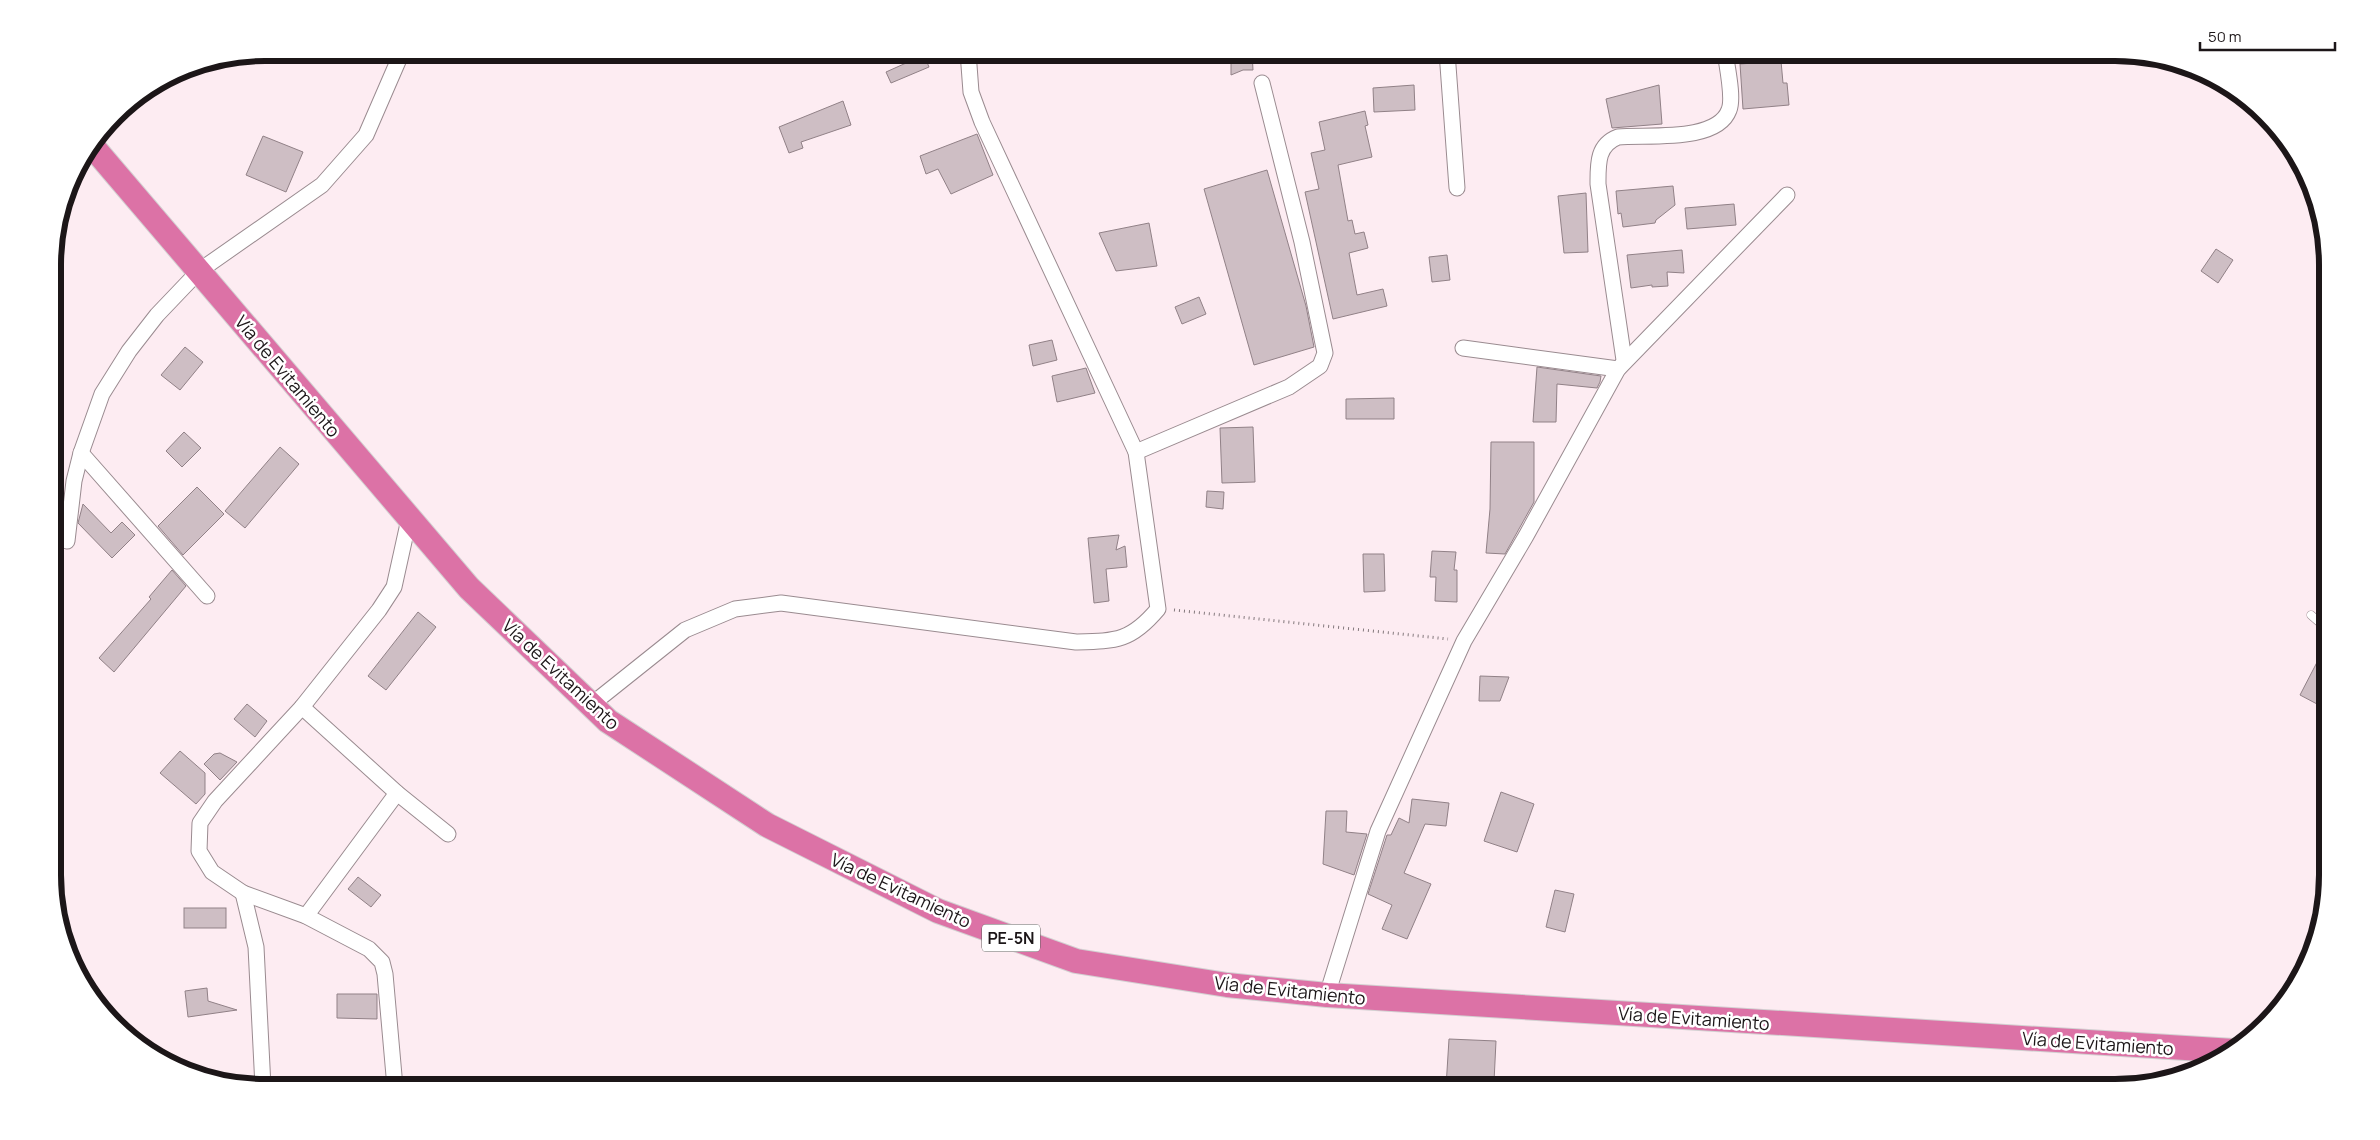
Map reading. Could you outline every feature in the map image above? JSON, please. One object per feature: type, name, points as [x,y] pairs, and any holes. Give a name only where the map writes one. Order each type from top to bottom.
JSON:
[{"type":"highway","name":"Vía de Evitamiento","points":[[97,151],[469,588],[608,721],[767,826],[938,911],[1076,961],[1226,984],[1327,995],[2219,1050]]},
{"type":"street","points":[[67,541],[73,490],[81,453],[102,394],[129,351],[157,315],[199,271],[322,185],[366,134],[398,61]]},
{"type":"street","points":[[591,705],[685,630],[735,609],[781,604],[1076,642],[1100,642],[1123,638],[1143,628],[1158,609],[1136,452],[982,122],[971,92],[969,61]]},
{"type":"street","points":[[1448,61],[1457,188]]},
{"type":"street","points":[[1621,365],[1598,184],[1598,163],[1601,150],[1608,141],[1618,137],[1693,134],[1720,123],[1729,110],[1726,61]]},
{"type":"street","points":[[1136,452],[1289,386],[1320,366],[1324,353],[1302,242],[1262,83]]},
{"type":"street","points":[[1327,995],[1378,831],[1464,641],[1526,536],[1621,365],[1787,195]]},
{"type":"street","points":[[1463,348],[1621,365]]},
{"type":"street","points":[[81,453],[207,596]]},
{"type":"street","points":[[393,1079],[385,974],[382,962],[369,948],[306,916],[242,893],[212,872],[199,852],[200,823],[215,801],[302,707],[379,610],[394,587],[409,519]]},
{"type":"street","points":[[302,707],[397,793],[448,834]]},
{"type":"street","points":[[306,916],[397,793]]},
{"type":"street","points":[[242,893],[257,955],[263,1079]]},
{"type":"lane","points":[[2311,615],[2319,622]]},
{"type":"path","points":[[1158,609],[1464,641]]},
{"type":"building","points":[[911,61],[926,61],[929,67],[891,83],[886,72]]},
{"type":"building","points":[[1231,61],[1252,61],[1253,70],[1243,70],[1231,75]]},
{"type":"building","points":[[1781,61],[1783,83],[1787,83],[1789,105],[1743,109],[1740,64]]},
{"type":"building","points":[[1414,85],[1415,110],[1374,112],[1373,88]]},
{"type":"building","points":[[1659,85],[1662,124],[1612,128],[1606,99]]},
{"type":"building","points":[[843,101],[851,125],[801,142],[803,148],[789,153],[779,127]]},
{"type":"building","points":[[1365,111],[1368,125],[1365,126],[1372,157],[1338,165],[1348,221],[1352,220],[1355,234],[1364,232],[1368,248],[1349,253],[1357,295],[1383,289],[1387,306],[1333,319],[1305,192],[1319,189],[1311,153],[1325,150],[1319,122]]},
{"type":"building","points":[[977,134],[993,175],[951,194],[938,169],[926,174],[920,156]]},
{"type":"building","points":[[263,136],[303,152],[286,192],[246,175]]},
{"type":"building","points":[[1267,170],[1306,306],[1314,347],[1254,365],[1204,189]]},
{"type":"building","points":[[1673,186],[1675,205],[1656,220],[1655,223],[1623,227],[1621,213],[1618,214],[1616,191]]},
{"type":"building","points":[[1586,193],[1588,252],[1564,253],[1558,196]]},
{"type":"building","points":[[1734,204],[1736,225],[1687,229],[1685,208]]},
{"type":"building","points":[[1149,223],[1157,266],[1116,271],[1099,233]]},
{"type":"building","points":[[2216,249],[2233,260],[2218,283],[2201,271]]},
{"type":"building","points":[[1682,250],[1684,273],[1667,272],[1668,286],[1652,287],[1652,285],[1631,288],[1627,255]]},
{"type":"building","points":[[1447,255],[1450,280],[1432,282],[1429,257]]},
{"type":"building","points":[[1199,297],[1206,314],[1182,324],[1175,307]]},
{"type":"building","points":[[1052,340],[1057,360],[1033,366],[1029,345]]},
{"type":"building","points":[[185,347],[203,362],[180,390],[161,375]]},
{"type":"building","points":[[1537,367],[1601,376],[1600,382],[1597,388],[1557,384],[1556,422],[1533,422]]},
{"type":"building","points":[[1086,368],[1095,393],[1057,402],[1052,376]]},
{"type":"building","points":[[1394,398],[1394,419],[1346,419],[1346,399]]},
{"type":"building","points":[[1253,427],[1255,482],[1222,483],[1220,428]]},
{"type":"building","points":[[184,432],[201,448],[182,467],[166,451]]},
{"type":"building","points":[[1491,442],[1534,442],[1534,502],[1505,554],[1486,553],[1490,509]]},
{"type":"building","points":[[280,447],[299,464],[245,528],[225,511]]},
{"type":"building","points":[[197,487],[224,514],[183,555],[158,526]]},
{"type":"building","points":[[1207,491],[1224,492],[1223,509],[1206,507]]},
{"type":"building","points":[[83,504],[111,533],[122,522],[135,535],[112,558],[78,523]]},
{"type":"building","points":[[1119,535],[1116,550],[1125,546],[1127,567],[1106,569],[1109,601],[1094,603],[1088,538]]},
{"type":"building","points":[[1432,551],[1456,552],[1454,570],[1457,570],[1457,602],[1435,601],[1436,577],[1430,577]]},
{"type":"building","points":[[1363,554],[1384,554],[1385,591],[1364,592]]},
{"type":"building","points":[[172,570],[186,586],[114,672],[99,658],[151,599],[149,597]]},
{"type":"building","points":[[418,612],[436,627],[386,690],[368,676]]},
{"type":"building","points":[[2319,658],[2319,700],[2317,704],[2300,695]]},
{"type":"building","points":[[1480,676],[1509,677],[1500,701],[1479,701]]},
{"type":"building","points":[[247,704],[267,721],[255,737],[234,719]]},
{"type":"building","points":[[180,751],[205,773],[205,794],[196,804],[160,773]]},
{"type":"building","points":[[220,753],[237,762],[220,780],[204,764],[214,754]]},
{"type":"building","points":[[1501,792],[1534,804],[1517,852],[1484,841]]},
{"type":"building","points":[[1412,799],[1449,803],[1446,826],[1425,824],[1404,873],[1431,884],[1407,939],[1382,929],[1392,905],[1368,894],[1387,835],[1391,835],[1399,818],[1409,823]]},
{"type":"building","points":[[1326,811],[1347,811],[1346,832],[1367,834],[1354,875],[1323,864]]},
{"type":"building","points":[[358,877],[381,895],[371,907],[348,889]]},
{"type":"building","points":[[1555,890],[1574,894],[1565,932],[1546,927]]},
{"type":"building","points":[[184,908],[226,908],[226,928],[184,928]]},
{"type":"building","points":[[207,988],[208,1001],[237,1010],[188,1017],[185,991]]},
{"type":"building","points":[[337,994],[377,994],[377,1019],[337,1018]]},
{"type":"building","points":[[1449,1039],[1496,1041],[1494,1079],[1446,1079]]}]
